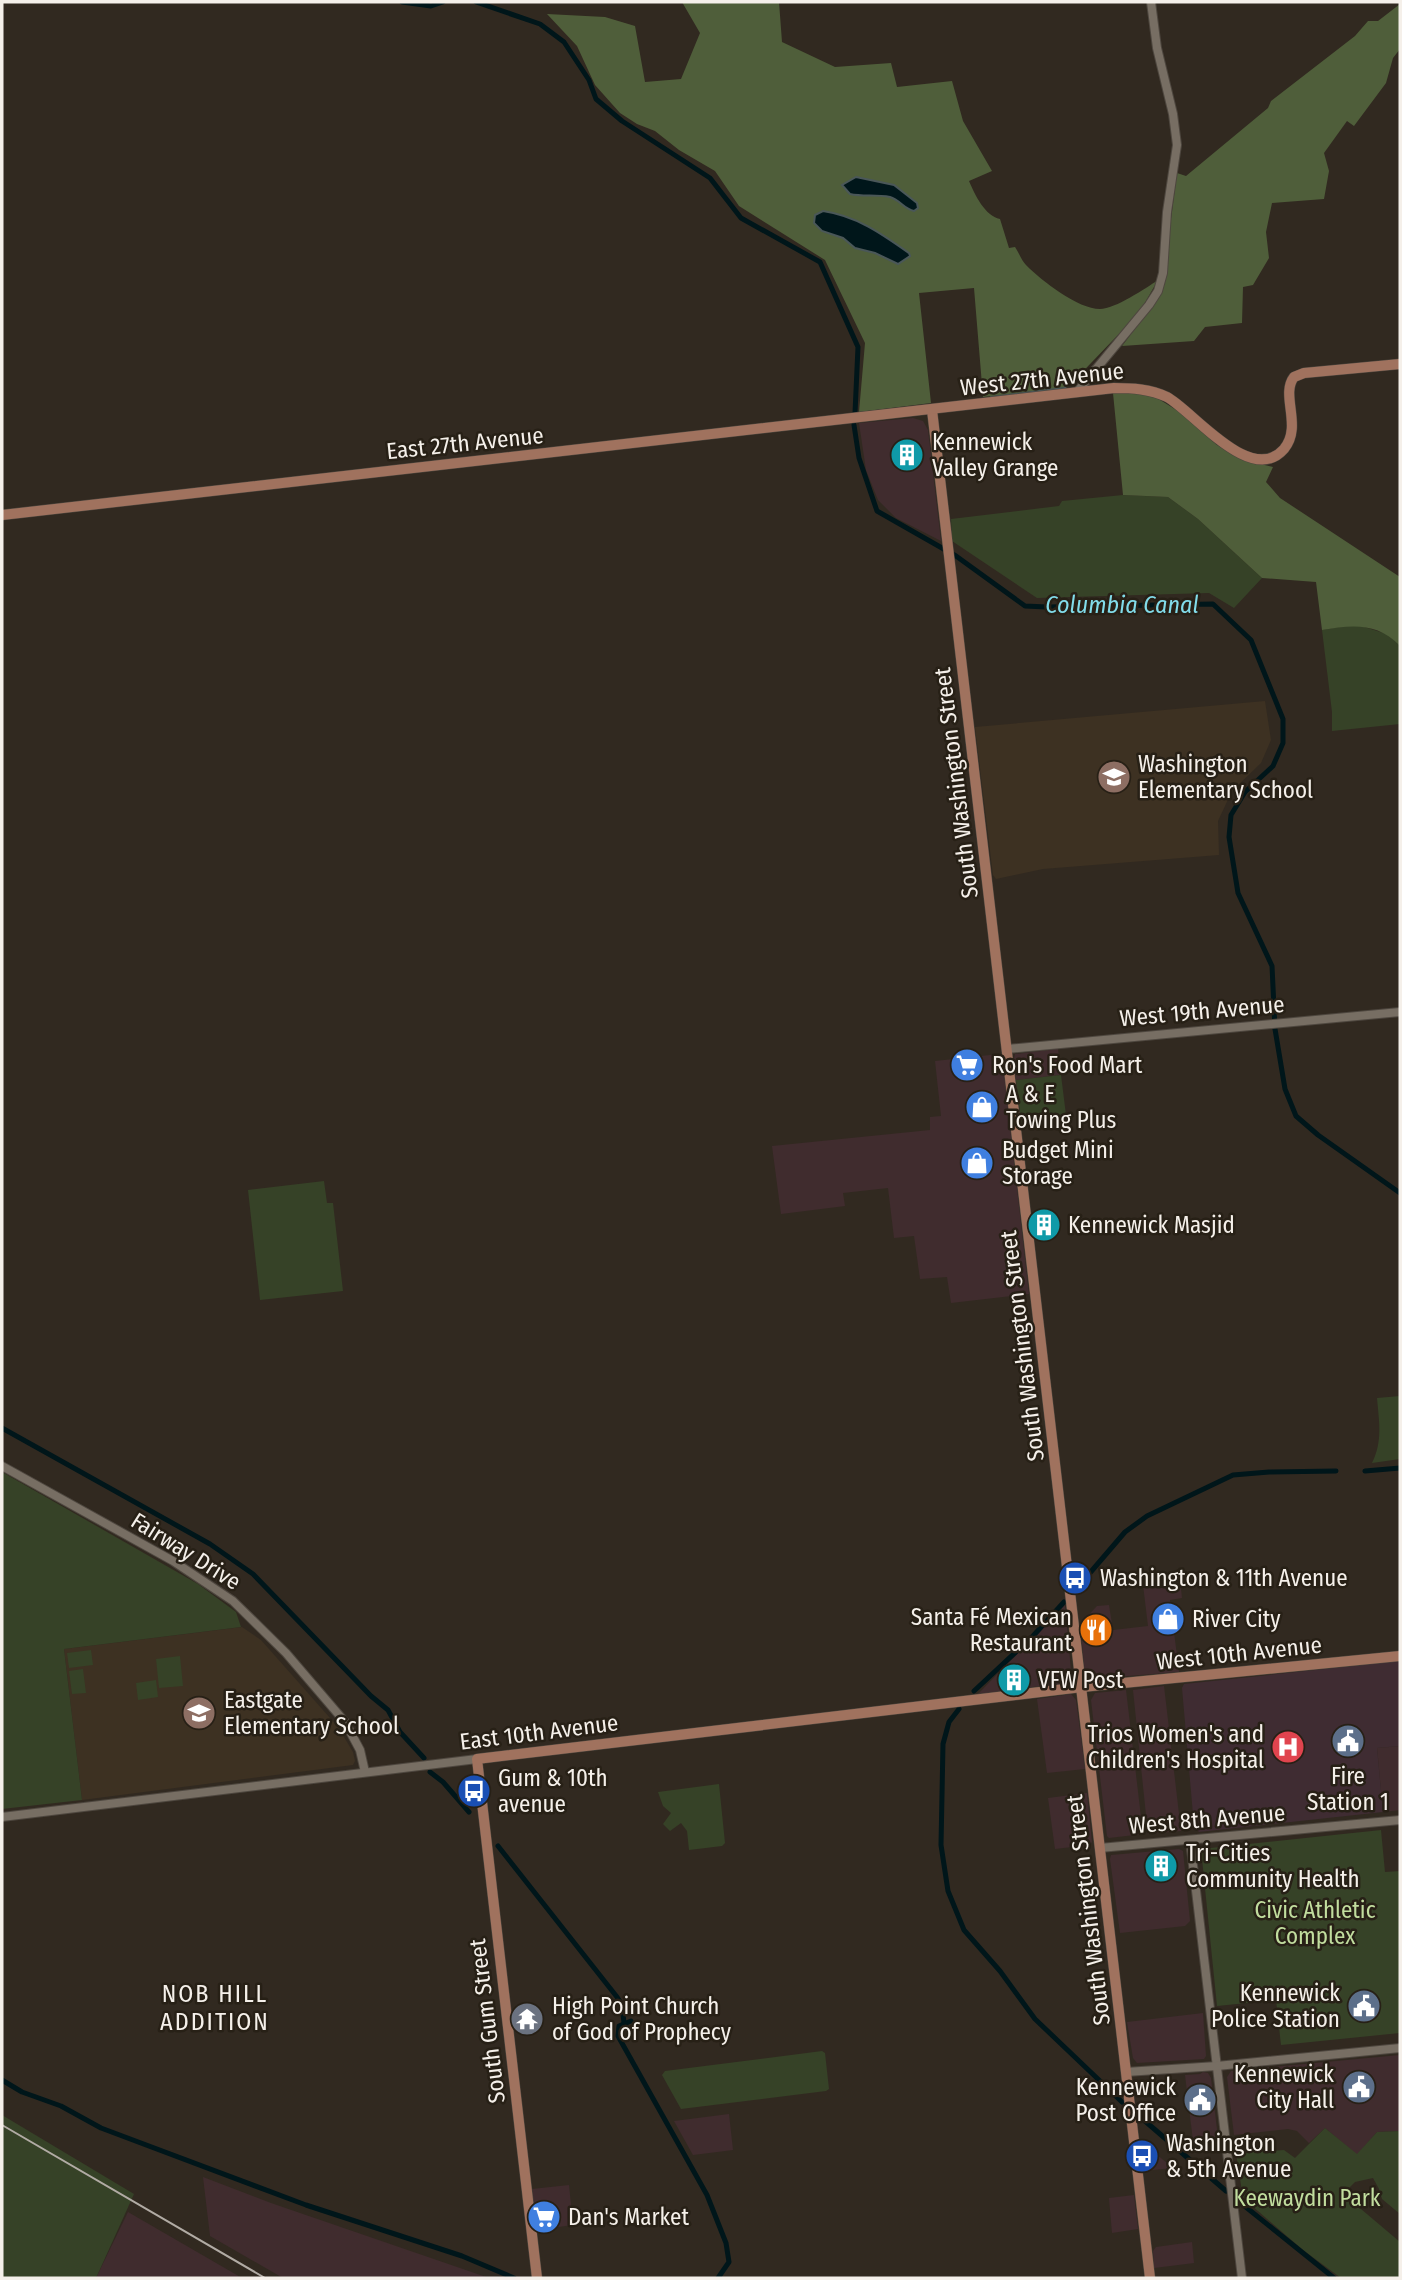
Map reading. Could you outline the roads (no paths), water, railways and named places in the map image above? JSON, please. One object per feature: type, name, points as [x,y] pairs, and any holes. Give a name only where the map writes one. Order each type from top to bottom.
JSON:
[{"type":"main road","name":"West 27th Avenue","points":[[932,410],[1123,388],[1156,393],[1181,407],[1229,447],[1256,458],[1274,457],[1284,449],[1292,433],[1292,379],[1304,373],[1400,364]]},
{"type":"main road","name":"East 27th Avenue","points":[[2,515],[932,410]]},
{"type":"main road","name":"South Washington Street","points":[[932,410],[1150,2278]]},
{"type":"main road","name":"West 10th Avenue","points":[[1082,1687],[1400,1657]]},
{"type":"main road","name":"East 10th Avenue","points":[[477,1759],[1082,1687]]},
{"type":"main road","name":"South Gum Street","points":[[477,1759],[537,2278]]},
{"type":"street","points":[[1077,392],[1149,305],[1163,273],[1167,212],[1177,135],[1157,48],[1151,2]]},
{"type":"street","name":"West 19th Avenue","points":[[1007,1049],[1400,1012]]},
{"type":"street","name":"Fairway Drive","points":[[2,1466],[173,1561],[246,1612],[286,1653],[349,1728],[360,1750],[365,1772]]},
{"type":"street","name":"East 10th Avenue","points":[[2,1817],[477,1759]]},
{"type":"street","name":"West 8th Avenue","points":[[1100,1848],[1400,1820]]},
{"type":"street","points":[[1190,1840],[1242,2278]]},
{"type":"street","points":[[1126,2072],[1400,2048]]},
{"type":"waterway","name":"Columbia Canal","points":[[402,2],[431,6],[443,2]]},
{"type":"waterway","name":"Columbia Canal","points":[[476,2],[540,24],[564,42],[589,80],[596,99],[622,121],[710,178],[741,218],[820,262],[858,347],[855,413]]},
{"type":"waterway","points":[[991,397],[1064,388],[1094,366]]},
{"type":"waterway","name":"Columbia Canal","points":[[854,425],[859,458],[877,511],[956,556],[1025,606],[1213,604],[1251,640],[1283,719],[1283,743],[1273,766],[1245,792],[1231,815],[1229,837],[1238,893],[1272,966],[1275,1029],[1285,1089],[1296,1116],[1318,1135],[1400,1193]]},
{"type":"waterway","points":[[2,1428],[210,1544],[253,1574],[371,1696],[388,1710],[400,1732],[424,1758]]},
{"type":"waterway","name":"Columbia Canal","points":[[1365,1471],[1400,1468]]},
{"type":"waterway","name":"Columbia Canal","points":[[1077,1588],[1125,1532],[1147,1516],[1233,1475],[1336,1471]]},
{"type":"waterway","name":"Columbia Canal","points":[[974,1691],[1033,1636],[1064,1602]]},
{"type":"waterway","name":"Columbia Canal","points":[[959,1709],[949,1722],[943,1744],[941,1845],[948,1891],[964,1930],[1000,1971],[1035,2019],[1122,2102]]},
{"type":"waterway","points":[[430,1772],[443,1782],[469,1812]]},
{"type":"waterway","points":[[498,1846],[617,1997],[622,2005],[624,2023]]},
{"type":"waterway","points":[[631,2021],[619,2026],[618,2036],[707,2195],[726,2243],[729,2262],[718,2278]]},
{"type":"waterway","points":[[2,2080],[22,2092],[61,2106],[101,2128],[306,2205],[462,2256],[514,2278]]},
{"type":"waterway","name":"Columbia Canal","points":[[1138,2115],[1226,2191]]},
{"type":"waterway","name":"Columbia Canal","points":[[1242,2204],[1334,2278]]},
{"type":"railway","points":[[2,2125],[265,2278]]},
{"type":"place","name":"Kennewick Valley Grange","points":[[907,455]]},
{"type":"place","name":"Washington Elementary School","points":[[1114,777]]},
{"type":"place","name":"Ron's Food Mart","points":[[967,1065]]},
{"type":"place","name":"A & E Towing Plus","points":[[982,1107]]},
{"type":"place","name":"Budget Mini Storage","points":[[977,1163]]},
{"type":"place","name":"Kennewick Masjid","points":[[1044,1225]]},
{"type":"place","name":"Washington & 11th Avenue","points":[[1075,1578]]},
{"type":"place","name":"River City","points":[[1168,1619]]},
{"type":"place","name":"Santa Fé Mexican Restaurant","points":[[1096,1630]]},
{"type":"place","name":"VFW Post","points":[[1014,1680]]},
{"type":"place","name":"Eastgate Elementary School","points":[[199,1713]]},
{"type":"place","name":"Fire Station 1","points":[[1348,1741]]},
{"type":"place","name":"Trios Women's and Children's Hospital","points":[[1288,1747]]},
{"type":"place","name":"Gum & 10th avenue","points":[[474,1791]]},
{"type":"place","name":"Tri-Cities Community Health","points":[[1161,1866]]},
{"type":"place","name":"Kennewick Police Station","points":[[1364,2006]]},
{"type":"place","name":"High Point Church of God of Prophecy","points":[[527,2019]]},
{"type":"place","name":"Kennewick City Hall","points":[[1359,2087]]},
{"type":"place","name":"Kennewick Post Office","points":[[1200,2100]]},
{"type":"place","name":"Washington & 5th Avenue","points":[[1142,2156]]},
{"type":"place","name":"Dan's Market","points":[[544,2217]]},
{"type":"district","name":"NOB HILL ADDITION","points":[[215,2008]]},
{"type":"park label","name":"Civic Athletic Complex","points":[[1315,1923]]},
{"type":"park label","name":"Keewaydin Park","points":[[1307,2198]]}]
